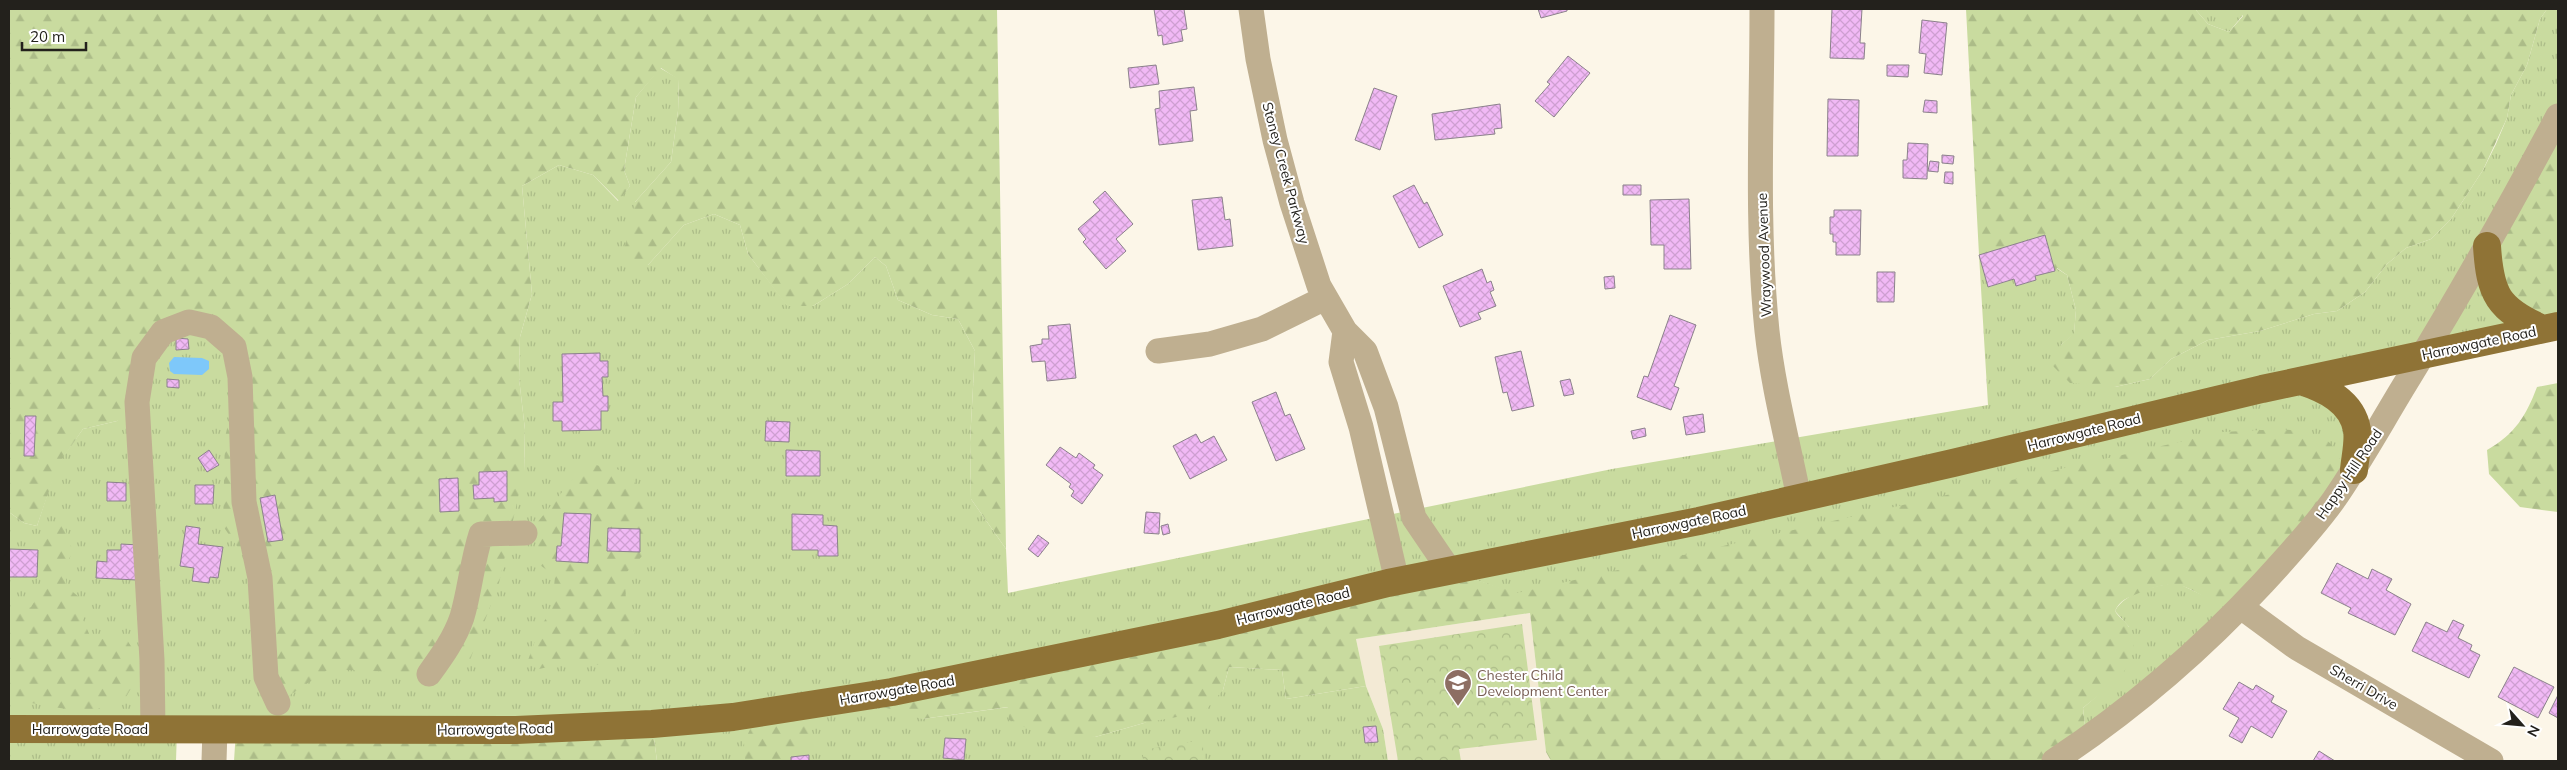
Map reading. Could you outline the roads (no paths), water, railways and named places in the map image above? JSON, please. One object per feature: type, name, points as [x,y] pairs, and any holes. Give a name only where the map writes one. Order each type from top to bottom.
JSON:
[{"type":"main road","points":[[2487,246],[2489,277],[2500,301],[2518,318],[2551,327]]},
{"type":"main road","name":"Harrowgate Road","points":[[9,729],[516,730],[652,724],[733,717],[892,692],[992,673],[1218,625],[1397,582],[1698,521],[2301,381],[2551,327]]},
{"type":"main road","points":[[2301,381],[2329,391],[2348,409],[2357,430],[2354,470]]},
{"type":"street","name":"Stoney Creek Parkway","points":[[1251,9],[1258,59],[1275,140],[1292,203],[1319,286],[1344,331],[1366,351],[1386,407],[1414,518],[1450,571]]},
{"type":"street","name":"Wraywood Avenue","points":[[1762,9],[1762,260],[1767,330],[1770,357],[1799,498]]},
{"type":"street","name":"Happy Hill Road","points":[[2054,761],[2096,734],[2152,690],[2206,642],[2291,553],[2332,502],[2354,470],[2424,354],[2487,246],[2558,116]]},
{"type":"street","points":[[1158,351],[1210,344],[1262,329],[1325,298]]},
{"type":"street","points":[[153,730],[152,660],[137,402],[144,358],[164,332],[188,322],[211,327],[234,347],[240,377],[244,502],[260,578],[266,677],[278,703]]},
{"type":"street","points":[[1344,331],[1341,362],[1361,427],[1397,582]]},
{"type":"street","points":[[429,674],[449,645],[462,617],[472,560],[480,534],[525,533]]},
{"type":"street","name":"Sherri Drive","points":[[2240,607],[2297,648],[2491,761]]},
{"type":"street","points":[[214,761],[215,730]]},
{"type":"water","points":[[174,357],[202,358],[209,361],[209,369],[202,375],[174,374],[170,371],[169,363]]},
{"type":"place","name":"Chester Child Development Center","points":[[1458,707]]}]
